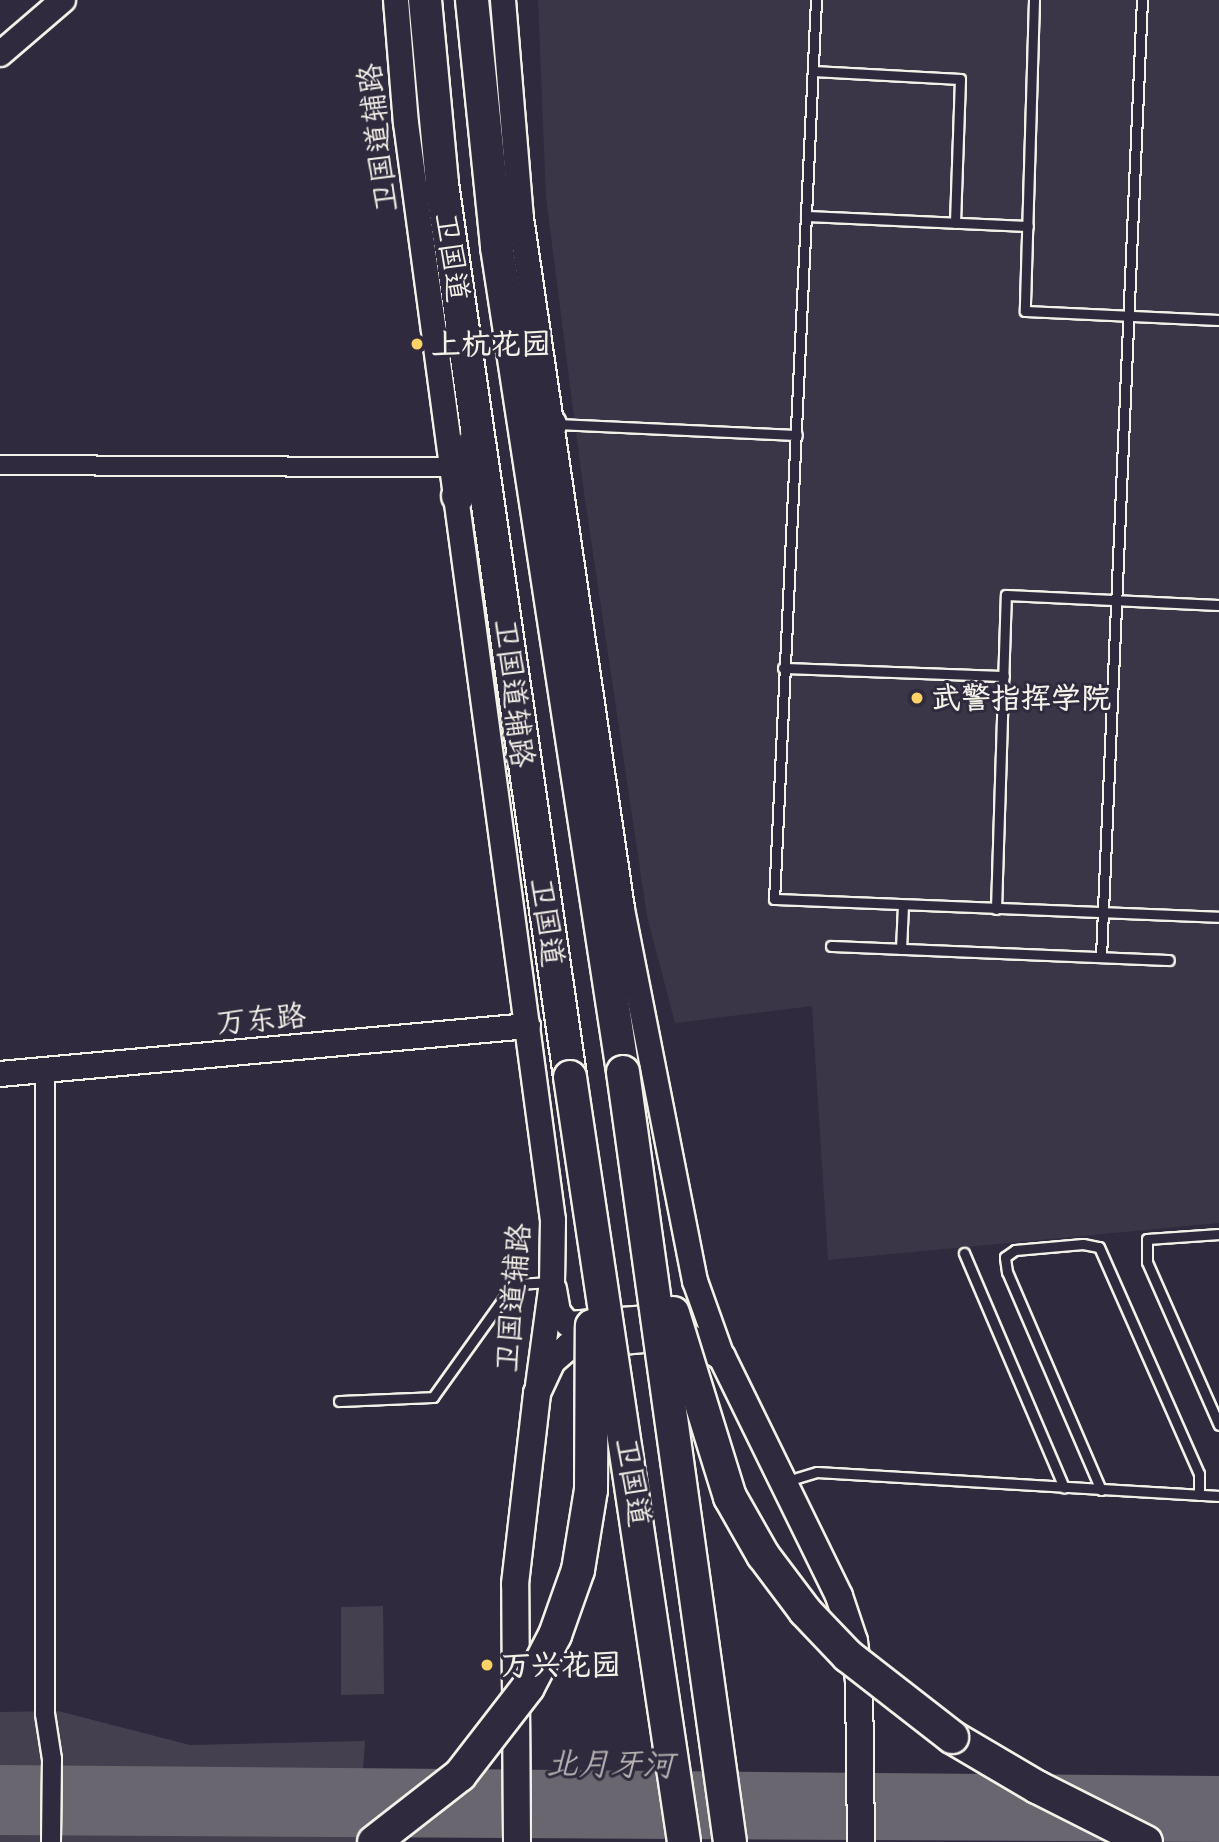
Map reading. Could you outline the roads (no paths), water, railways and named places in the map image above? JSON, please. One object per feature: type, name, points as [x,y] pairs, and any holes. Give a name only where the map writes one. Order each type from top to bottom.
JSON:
[{"type":"highway","name":"卫国道","points":[[425,0],[442,184],[477,435],[593,1254],[629,1458],[684,1842]]},
{"type":"highway","name":"卫国道","points":[[472,0],[497,247],[623,1072],[730,1842]]},
{"type":"highway","points":[[535,489],[550,424]]},
{"type":"highway","points":[[456,481],[477,435]]},
{"type":"highway","points":[[639,1189],[701,1415],[730,1497],[763,1555],[805,1611],[901,1701],[952,1737],[1037,1787],[1146,1842]]},
{"type":"highway","points":[[374,1842],[460,1775],[498,1729],[543,1663],[567,1605],[591,1490],[593,1254]]},
{"type":"main road","points":[[0,54],[63,0]]},
{"type":"main road","name":"卫国道辅路","points":[[396,0],[406,123],[553,1220],[552,1282],[537,1393]]},
{"type":"main road","points":[[503,0],[521,218],[633,972],[695,1281],[722,1357],[786,1481],[839,1596],[854,1642],[861,1762],[860,1842]]},
{"type":"main road","points":[[406,123],[442,184]]},
{"type":"main road","points":[[517,382],[550,424]]},
{"type":"main road","name":"万东路","points":[[0,1073],[528,1026]]},
{"type":"main road","points":[[552,1282],[558,1312],[568,1324],[677,1316],[687,1306],[695,1281]]},
{"type":"main road","points":[[517,1842],[515,1584],[537,1393],[552,1361],[569,1346],[685,1335],[722,1357]]},
{"type":"street","points":[[0,465],[456,481]]},
{"type":"street","points":[[45,1070],[44,1714],[52,1759],[51,1842]]},
{"type":"lane","points":[[816,0],[774,899],[1219,917]]},
{"type":"lane","points":[[1034,0],[1025,311],[1219,320]]},
{"type":"lane","points":[[1101,957],[1142,0]]},
{"type":"lane","points":[[813,71],[960,79],[955,223]]},
{"type":"lane","points":[[806,216],[1028,226]]},
{"type":"lane","points":[[550,424],[797,435]]},
{"type":"lane","points":[[996,909],[1006,595],[1219,606]]},
{"type":"lane","points":[[783,668],[1004,676]]},
{"type":"lane","points":[[901,949],[903,905]]},
{"type":"lane","points":[[831,946],[1169,960]]},
{"type":"lane","points":[[1219,1234],[1147,1239],[1147,1262],[1163,1304],[1219,1425]]},
{"type":"lane","points":[[1101,1490],[1007,1272],[1005,1257],[1016,1250],[1099,1247],[1199,1474],[1199,1495]]},
{"type":"lane","points":[[964,1253],[1064,1488]]},
{"type":"lane","points":[[339,1401],[433,1396],[514,1284],[552,1282]]},
{"type":"lane","points":[[786,1481],[817,1472],[1219,1496]]},
{"type":"place","name":"上杭花园","points":[[417,344]]},
{"type":"place","name":"武警指挥学院","points":[[917,698]]},
{"type":"place","name":"万兴花园","points":[[487,1665]]},
{"type":"water label","name":"北月牙河","points":[[610,1765]]}]
